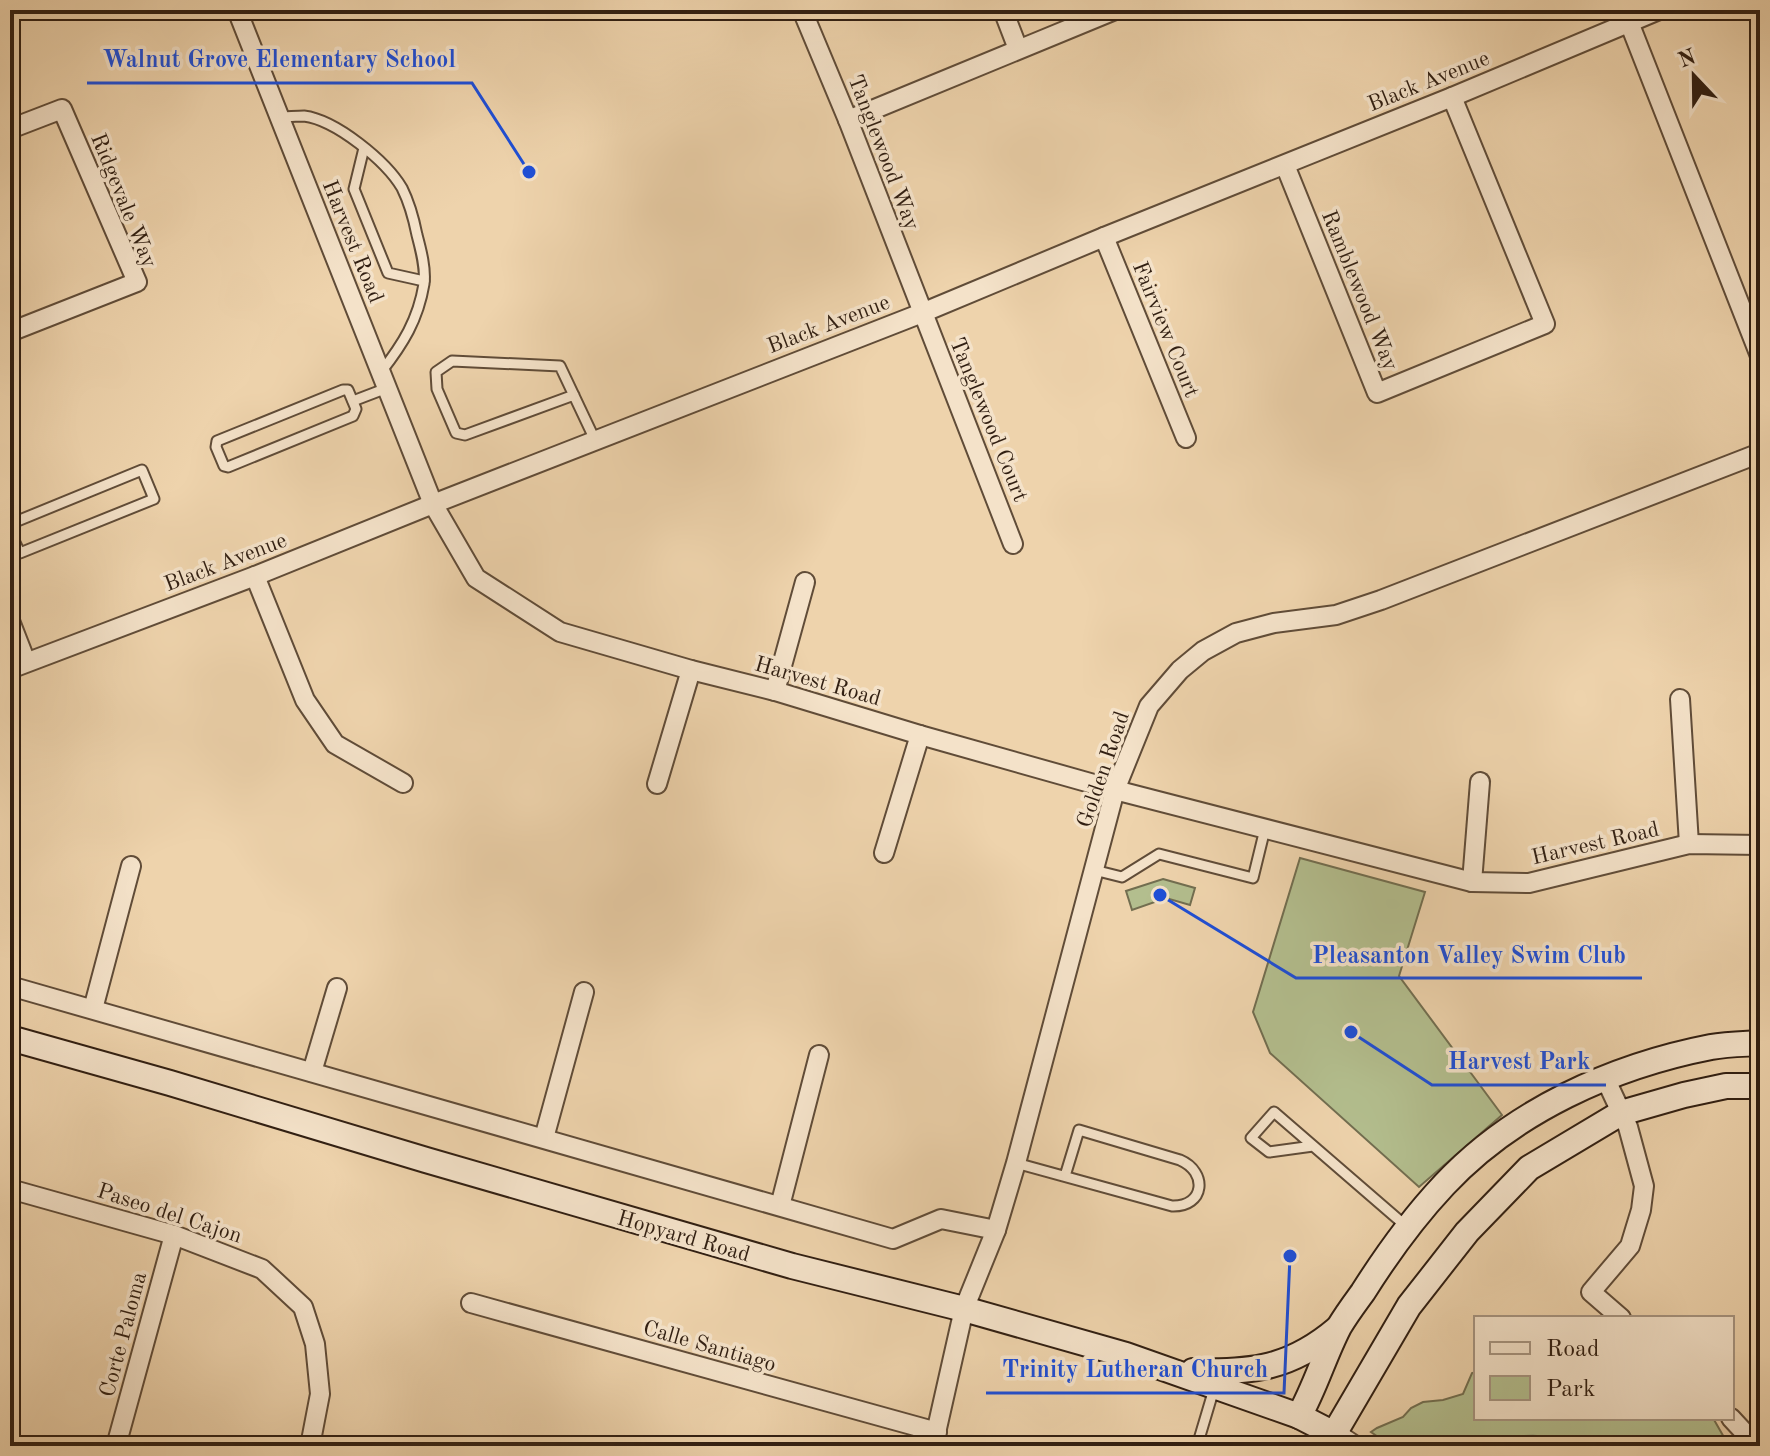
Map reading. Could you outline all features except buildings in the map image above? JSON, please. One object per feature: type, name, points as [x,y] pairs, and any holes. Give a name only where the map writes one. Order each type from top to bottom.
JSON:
[{"type":"main road","name":"Hopyard Road","points":[[10,1038],[792,1266],[964,1309],[1113,1351],[1299,1416],[1337,1442]]},
{"type":"main road","points":[[1299,1416],[1311,1396],[1339,1327],[1407,1227],[1446,1182],[1475,1156],[1549,1105],[1605,1078],[1713,1046],[1760,1043]]},
{"type":"main road","points":[[1337,1442],[1409,1306],[1467,1232],[1529,1168],[1621,1113],[1726,1086],[1760,1086]]},
{"type":"main road","points":[[1172,1371],[1220,1372],[1261,1368],[1293,1359],[1319,1344],[1339,1327]]},
{"type":"street","name":"Harvest Road","points":[[237,10],[433,504],[476,578],[560,632],[1115,790],[1472,882],[1529,883],[1689,844],[1760,845]]},
{"type":"street","name":"Tanglewood Way","points":[[802,10],[922,313]]},
{"type":"street","points":[[1003,10],[1018,49]]},
{"type":"street","points":[[848,120],[1115,10]]},
{"type":"street","name":"Black Avenue","points":[[18,666],[922,313],[1452,97],[1627,16],[1659,10]]},
{"type":"street","points":[[1627,16],[1760,356]]},
{"type":"street","name":"Ramblewood Way","points":[[1285,165],[1377,393],[1545,324],[1452,97]]},
{"type":"street","name":"Ridgevale Way","points":[[10,129],[62,109],[137,282],[10,332]]},
{"type":"street","name":"Fairview Court","points":[[1104,237],[1186,438]]},
{"type":"street","name":"Tanglewood Court","points":[[922,313],[1013,544]]},
{"type":"street","name":"Golden Road","points":[[935,1439],[964,1309],[996,1230],[1016,1163],[1115,790],[1149,706],[1191,660],[1236,633],[1274,623],[1336,615],[1381,600],[1760,453]]},
{"type":"street","points":[[255,576],[305,700],[335,744],[403,783]]},
{"type":"street","points":[[775,691],[805,582]]},
{"type":"street","points":[[10,621],[18,666]]},
{"type":"street","points":[[657,784],[691,670]]},
{"type":"street","points":[[1680,699],[1689,844]]},
{"type":"street","points":[[884,853],[920,735]]},
{"type":"street","points":[[1472,882],[1480,782]]},
{"type":"street","points":[[93,1009],[131,866]]},
{"type":"street","points":[[10,986],[893,1239],[941,1219],[996,1230]]},
{"type":"street","points":[[312,1072],[337,988]]},
{"type":"street","points":[[544,1138],[584,992]]},
{"type":"street","points":[[780,1206],[819,1055]]},
{"type":"street","points":[[1605,1078],[1628,1127],[1644,1186],[1641,1210],[1630,1246],[1591,1292],[1619,1316]]},
{"type":"street","name":"Paseo del Cajon","points":[[10,1189],[174,1235],[262,1269],[303,1307],[315,1344],[320,1394],[310,1446]]},
{"type":"street","name":"Corte Paloma","points":[[116,1446],[174,1235]]},
{"type":"street","name":"Calle Santiago","points":[[471,1303],[935,1439]]},
{"type":"street","points":[[1733,1420],[1757,1441]]},
{"type":"lane","points":[[279,117],[306,116],[328,124],[364,148],[401,188],[413,218],[421,249],[424,281],[417,313],[384,380],[353,401]]},
{"type":"lane","points":[[364,148],[354,189],[388,273],[424,281]]},
{"type":"lane","points":[[574,395],[465,435],[456,433],[437,389],[436,372],[452,361],[560,366],[574,395],[595,440]]},
{"type":"lane","points":[[343,390],[348,390],[353,401],[356,409],[353,416],[228,467],[224,466],[216,447],[217,441],[343,390]]},
{"type":"lane","points":[[10,524],[142,470],[154,499],[20,553],[11,538]]},
{"type":"lane","points":[[1094,870],[1122,877],[1159,854],[1253,878],[1265,829]]},
{"type":"lane","points":[[1313,1146],[1269,1152],[1251,1138],[1274,1112],[1407,1227]]},
{"type":"lane","points":[[1016,1163],[1172,1206],[1193,1202],[1199,1182],[1196,1172],[1180,1160],[1079,1130],[1065,1176]]},
{"type":"lane","points":[[1197,1446],[1215,1386]]},
{"type":"green space","points":[[1300,858],[1425,892],[1399,976],[1502,1115],[1419,1187],[1270,1053],[1253,1012]]},
{"type":"green space","points":[[1163,879],[1195,888],[1190,905],[1166,898],[1132,910],[1126,891]]},
{"type":"green space","points":[[1472,1373],[1474,1420],[1714,1420],[1729,1446],[1391,1446],[1371,1432],[1403,1417],[1423,1402],[1463,1394]]},
{"type":"waterway","points":[[1477,1446],[1506,1439],[1537,1437],[1597,1446]]},
{"type":"place","name":"Walnut Grove Elementary School","points":[[529,172]]},
{"type":"place","name":"Pleasanton Valley Swim Club","points":[[1160,895]]},
{"type":"place","name":"Harvest Park","points":[[1351,1032]]},
{"type":"place","name":"Trinity Lutheran Church","points":[[1290,1256]]}]
